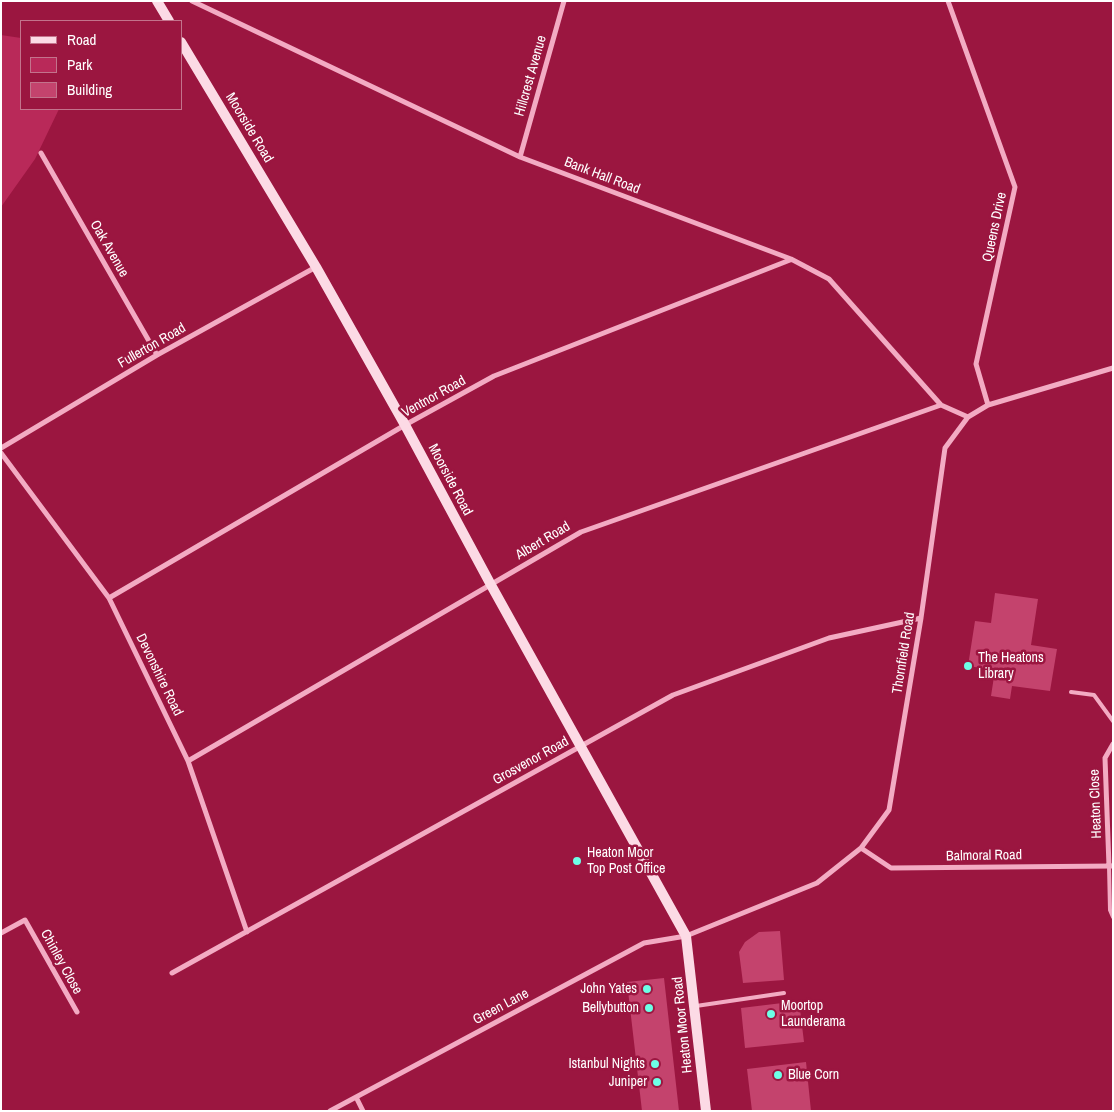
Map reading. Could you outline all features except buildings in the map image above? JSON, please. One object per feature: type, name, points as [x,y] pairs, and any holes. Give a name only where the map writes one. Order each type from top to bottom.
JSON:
[{"type":"main road","points":[[157,1],[168,20]]},
{"type":"main road","name":"Moorside Road","points":[[182,44],[316,267],[686,936]]},
{"type":"main road","name":"Heaton Moor Road","points":[[686,936],[696,1006],[706,1111]]},
{"type":"street","name":"Bank Hall Road","points":[[192,1],[520,157],[791,259],[829,279],[941,405],[968,417]]},
{"type":"street","name":"Hillcrest Avenue","points":[[520,157],[564,1]]},
{"type":"street","name":"Queens Drive","points":[[948,1],[1015,187],[976,364],[988,405]]},
{"type":"street","name":"Oak Avenue","points":[[41,153],[157,356]]},
{"type":"street","name":"Ventnor Road","points":[[109,598],[405,425],[494,376],[791,259]]},
{"type":"street","name":"Fullerton Road","points":[[1,448],[157,356],[316,267]]},
{"type":"street","name":"Thornfield Road","points":[[686,936],[817,883],[861,848],[889,810],[921,618],[945,448],[968,417],[988,405],[1113,368]]},
{"type":"street","name":"Albert Road","points":[[188,761],[581,532],[941,405]]},
{"type":"street","name":"Devonshire Road","points":[[1,454],[109,598],[188,761],[247,932]]},
{"type":"street","name":"Grosvenor Road","points":[[172,973],[673,695],[829,638],[921,618]]},
{"type":"street","name":"Heaton Close","points":[[1111,866],[1106,758],[1113,744]]},
{"type":"street","name":"Balmoral Road","points":[[861,848],[891,868],[1111,866]]},
{"type":"street","name":"Chinley Close","points":[[1,933],[25,920],[77,1012]]},
{"type":"street","name":"Green Lane","points":[[330,1111],[644,943],[686,936]]},
{"type":"street","points":[[356,1097],[363,1111]]},
{"type":"lane","points":[[1071,692],[1094,695],[1113,721]]},
{"type":"lane","points":[[1111,866],[1110,910],[1113,917]]},
{"type":"lane","points":[[696,1006],[784,993]]},
{"type":"green space","points":[[1,35],[20,38],[20,110],[59,110],[35,159],[1,207]]},
{"type":"place","name":"The Heatons Library","points":[[968,666]]},
{"type":"place","name":"Heaton Moor Top Post Office","points":[[577,861]]},
{"type":"place","name":"John Yates","points":[[647,989]]},
{"type":"place","name":"Bellybutton","points":[[649,1008]]},
{"type":"place","name":"Moortop Launderama","points":[[771,1014]]},
{"type":"place","name":"Istanbul Nights","points":[[655,1064]]},
{"type":"place","name":"Blue Corn","points":[[778,1075]]},
{"type":"place","name":"Juniper","points":[[657,1082]]}]
